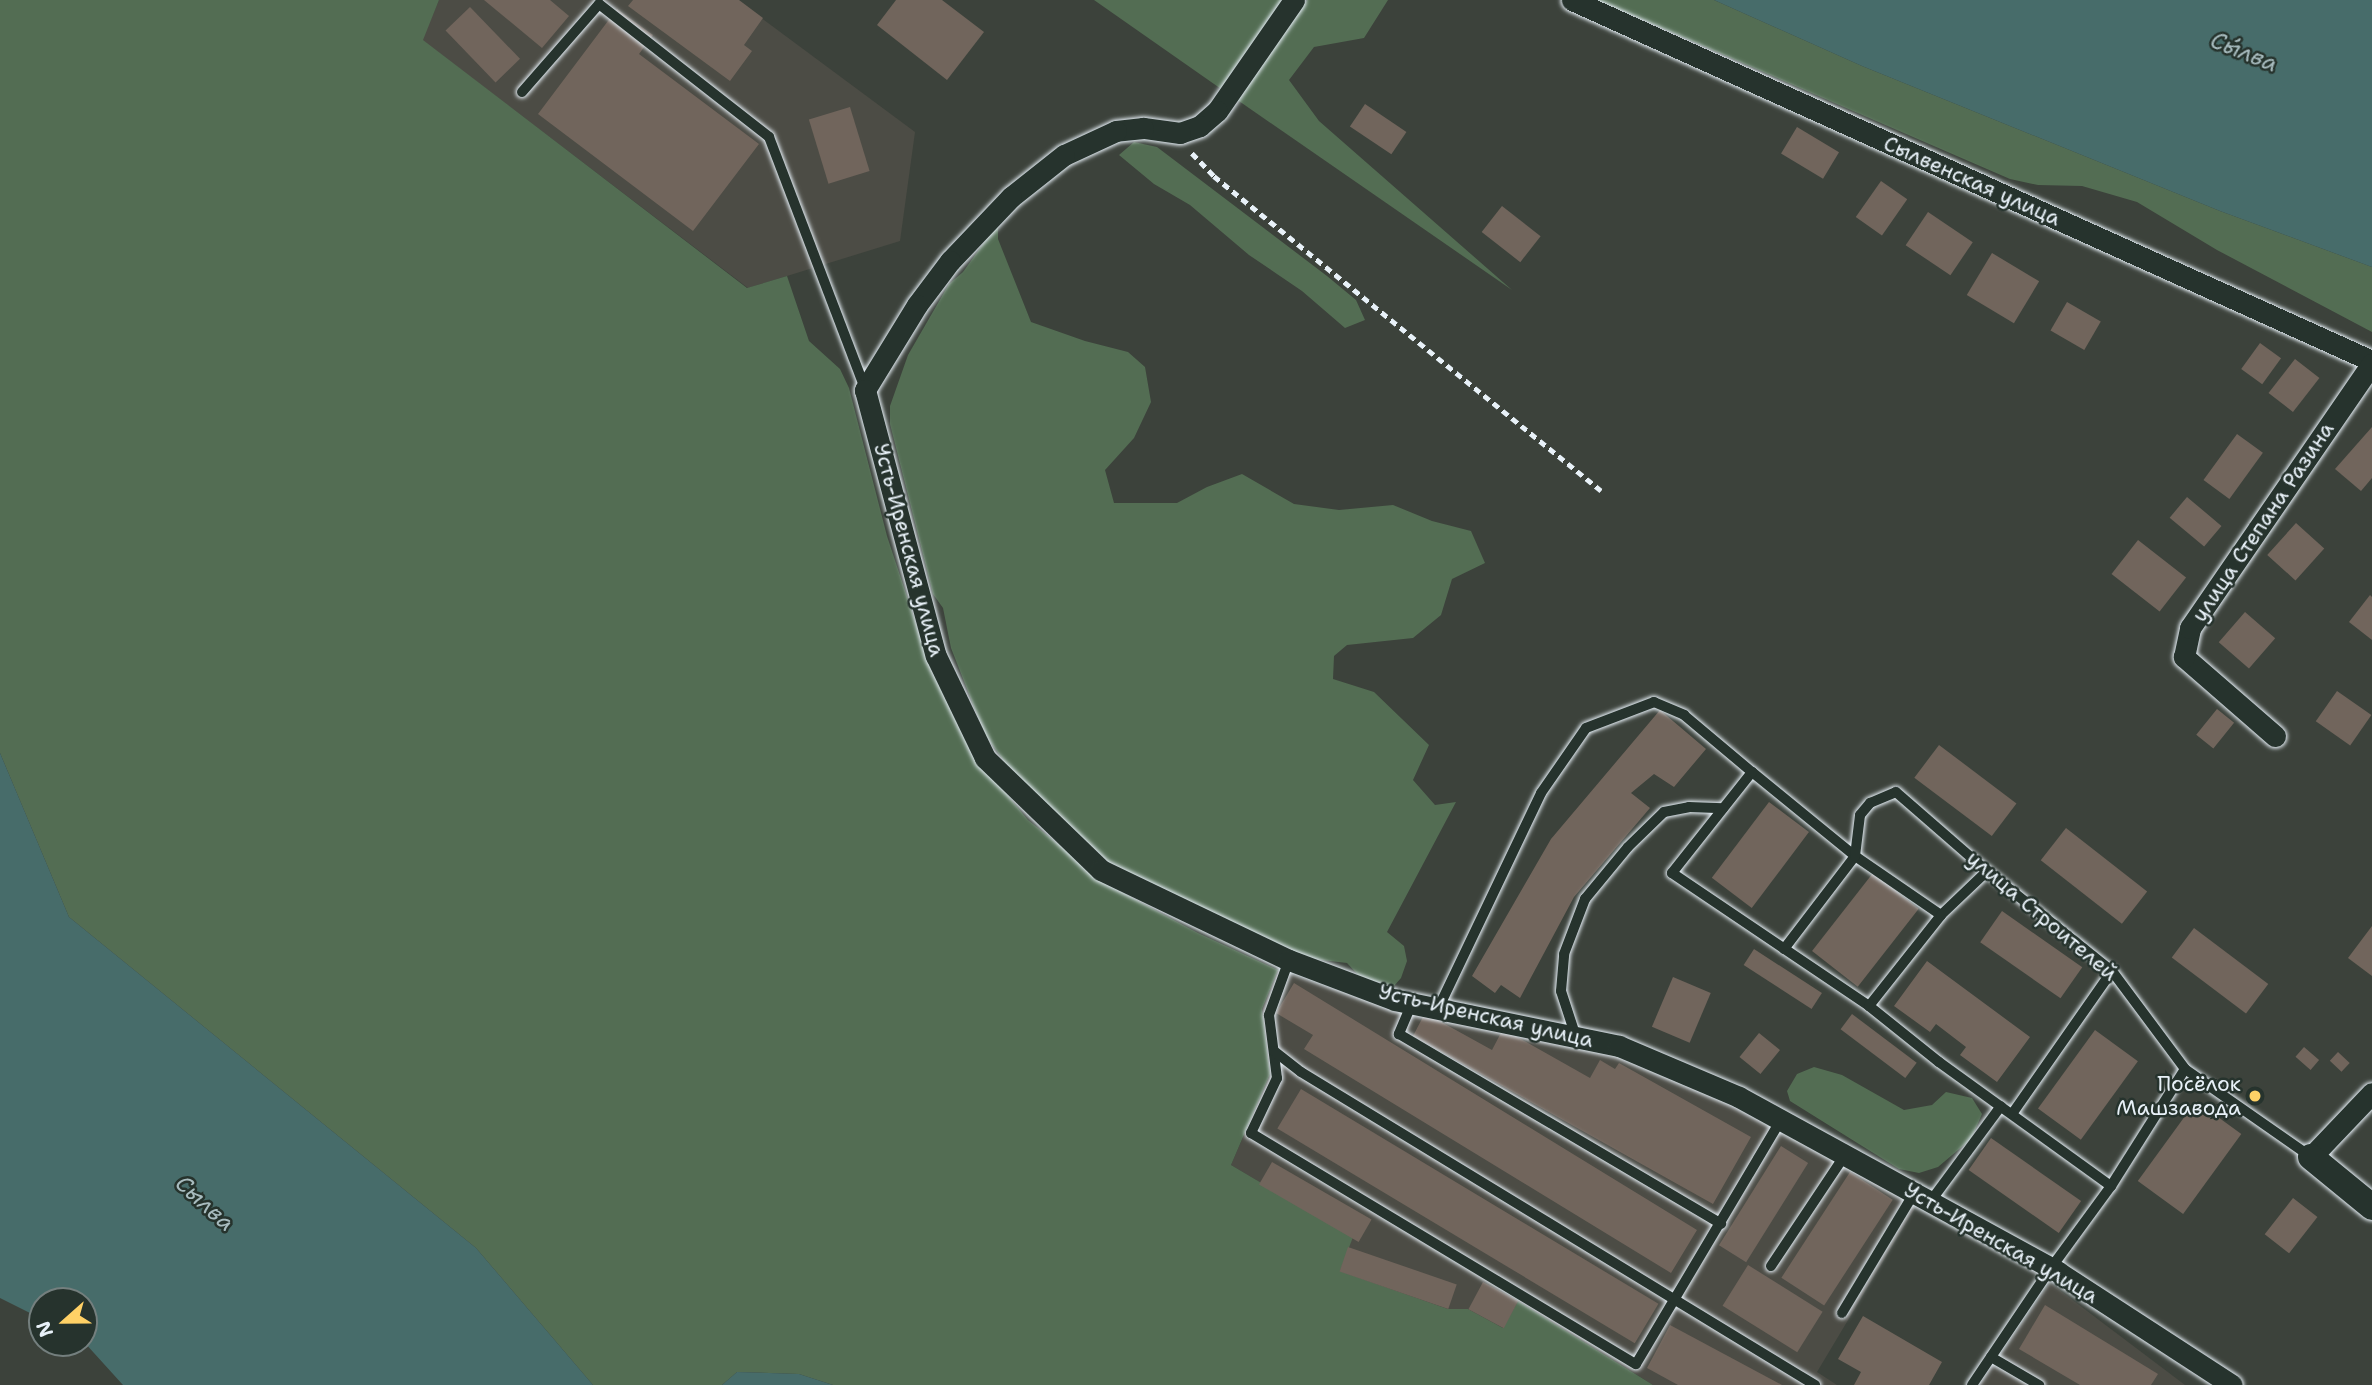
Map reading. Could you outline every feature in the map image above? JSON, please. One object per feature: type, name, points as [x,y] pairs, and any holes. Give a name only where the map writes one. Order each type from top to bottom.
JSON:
[{"type":"street","points":[[865,390],[917,305],[950,261],[1011,197],[1034,177],[1086,143],[1116,131],[1143,128],[1180,134],[1200,126],[1217,111],[1294,0]]},
{"type":"street","name":"Сылвенская улица","points":[[1572,0],[2372,362]]},
{"type":"street","name":"улица Степана Разина","points":[[2275,736],[2184,657],[2190,628],[2372,362]]},
{"type":"street","name":"Усть-Иренская улица","points":[[865,390],[936,656],[985,758],[1101,870],[1289,960],[1395,1000],[1619,1046],[1739,1097],[2051,1268],[2232,1385]]},
{"type":"street","points":[[2311,1157],[2372,1093]]},
{"type":"street","name":"улица Строителей","points":[[2311,1157],[2372,1207]]},
{"type":"lane","points":[[522,92],[599,4],[769,137],[865,390]]},
{"type":"lane","points":[[1438,1009],[1541,793],[1586,727],[1654,702],[1684,715],[1855,856],[1941,915]]},
{"type":"lane","points":[[1752,772],[1672,873],[1869,1006],[2001,1107],[2111,1186]]},
{"type":"lane","name":"улица Строителей","points":[[1855,856],[1860,815],[1870,803],[1896,792],[1987,871],[2112,971],[2185,1069],[2311,1157]]},
{"type":"lane","points":[[1576,1037],[1561,991],[1564,954],[1585,899],[1628,847],[1664,812],[1689,807],[1723,808]]},
{"type":"lane","points":[[1784,949],[1855,856]]},
{"type":"lane","points":[[1869,1006],[1941,915],[1987,871]]},
{"type":"lane","points":[[1289,960],[1269,1015],[1277,1078],[1251,1133],[1636,1364],[1782,1120]]},
{"type":"lane","points":[[2012,1114],[2112,971]]},
{"type":"lane","points":[[1412,1003],[1399,1034],[1721,1224]]},
{"type":"lane","points":[[1274,1052],[1301,1072],[1815,1385]]},
{"type":"lane","points":[[1972,1385],[2051,1268],[2111,1186],[2185,1069]]},
{"type":"lane","points":[[1842,1313],[1922,1197],[2001,1107]]},
{"type":"lane","points":[[1771,1266],[1845,1155]]},
{"type":"lane","points":[[1991,1357],[2039,1385]]},
{"type":"path","points":[[1180,134],[1192,153],[1214,176],[1601,491]]},
{"type":"shaded area","points":[[439,0],[737,0],[915,132],[900,241],[748,288],[422,40]]},
{"type":"shaded area","points":[[1278,970],[1394,1010],[1621,1054],[1764,1120],[1902,1198],[1915,1208],[1817,1372],[1837,1385],[1653,1385],[1519,1302],[1503,1328],[1468,1309],[1448,1309],[1339,1271],[1352,1237],[1231,1165],[1270,1074],[1262,1009]]},
{"type":"shaded area","points":[[2050,1283],[2185,1385],[1979,1385]]},
{"type":"green space","points":[[0,0],[439,0],[423,40],[747,288],[787,276],[809,341],[840,369],[849,388],[887,536],[922,642],[975,756],[1028,820],[1112,887],[1198,933],[1278,970],[1262,1009],[1270,1074],[1231,1165],[1353,1237],[1340,1271],[1448,1309],[1468,1309],[1503,1328],[1518,1301],[1653,1385],[833,1385],[799,1374],[737,1372],[722,1385],[593,1385],[476,1248],[69,917],[0,753]]},
{"type":"green space","points":[[1094,0],[1285,0],[1224,91]]},
{"type":"green space","points":[[1307,0],[1388,0],[1364,38],[1314,47],[1289,80],[1319,121],[1512,290],[1236,99]]},
{"type":"green space","points":[[1597,0],[1714,0],[1862,66],[2220,211],[2372,267],[2372,332],[2217,250],[2137,202],[2082,186],[2038,185],[2010,179]]},
{"type":"green space","points":[[1134,142],[1157,147],[1327,276],[1356,300],[1365,320],[1345,328],[1302,291],[1249,255],[1190,205],[1154,184],[1119,155]]},
{"type":"green space","points":[[998,223],[998,239],[1031,322],[1085,341],[1128,352],[1145,367],[1151,402],[1134,438],[1105,470],[1114,503],[1177,503],[1207,487],[1242,474],[1294,504],[1339,510],[1393,505],[1432,521],[1471,531],[1485,563],[1452,579],[1441,615],[1413,638],[1347,645],[1334,656],[1333,679],[1374,692],[1429,745],[1413,780],[1435,805],[1456,802],[1387,932],[1404,946],[1407,961],[1401,978],[1394,986],[1361,978],[1347,963],[1287,956],[1111,864],[1020,783],[985,735],[951,648],[943,608],[933,594],[890,424],[890,406],[908,355],[949,284],[963,272]]},
{"type":"green space","points":[[1814,1067],[1842,1075],[1904,1110],[1932,1105],[1946,1092],[1972,1098],[1982,1114],[1971,1139],[1938,1167],[1919,1173],[1899,1169],[1790,1101],[1787,1091],[1797,1074]]},
{"type":"water","name":"Сы́лва","points":[[1714,0],[2372,0],[2372,267],[2220,211],[1862,66]]},
{"type":"water","name":"Сылва","points":[[0,753],[69,917],[476,1248],[593,1385],[123,1385],[98,1357],[98,1287],[28,1287],[28,1312],[0,1298]]},
{"type":"water","points":[[737,1372],[799,1374],[833,1385],[722,1385]]},
{"type":"building","points":[[484,0],[550,0],[569,16],[542,48]]},
{"type":"building","points":[[633,0],[739,0],[763,18],[744,45],[752,51],[730,81],[628,6]]},
{"type":"building","points":[[896,0],[942,0],[984,32],[947,80],[877,25]]},
{"type":"building","points":[[470,7],[520,59],[496,82],[446,31]]},
{"type":"building","points":[[617,9],[653,35],[639,54],[759,144],[693,231],[538,114]]},
{"type":"building","points":[[1365,104],[1406,132],[1391,154],[1350,126]]},
{"type":"building","points":[[850,107],[870,171],[828,184],[809,120]]},
{"type":"building","points":[[1797,127],[1839,152],[1823,179],[1781,154]]},
{"type":"building","points":[[1881,181],[1907,199],[1882,235],[1856,217]]},
{"type":"building","points":[[1502,206],[1541,236],[1520,262],[1482,232]]},
{"type":"building","points":[[1928,212],[1973,242],[1950,275],[1906,245]]},
{"type":"building","points":[[1992,253],[2039,281],[2014,323],[1967,295]]},
{"type":"building","points":[[2067,302],[2101,322],[2084,350],[2050,331]]},
{"type":"building","points":[[2260,343],[2281,358],[2262,384],[2241,369]]},
{"type":"building","points":[[2295,359],[2319,378],[2293,412],[2269,393]]},
{"type":"building","points":[[2372,427],[2372,478],[2361,491],[2335,469]]},
{"type":"building","points":[[2237,434],[2263,453],[2229,499],[2203,480]]},
{"type":"building","points":[[2187,497],[2221,526],[2204,547],[2170,518]]},
{"type":"building","points":[[2296,523],[2324,548],[2295,580],[2267,555]]},
{"type":"building","points":[[2138,540],[2186,578],[2160,611],[2112,574]]},
{"type":"building","points":[[2370,595],[2372,597],[2372,640],[2349,622]]},
{"type":"building","points":[[2245,612],[2275,638],[2249,668],[2219,642]]},
{"type":"building","points":[[2337,691],[2371,715],[2350,745],[2316,721]]},
{"type":"building","points":[[2217,709],[2234,723],[2213,748],[2196,735]]},
{"type":"building","points":[[1660,710],[1706,749],[1674,787],[1654,774],[1631,793],[1650,808],[1574,897],[1520,998],[1501,985],[1495,993],[1472,976],[1551,839]]},
{"type":"building","points":[[1939,745],[2016,803],[1992,836],[1914,778]]},
{"type":"building","points":[[1769,802],[1809,832],[1752,908],[1712,878]]},
{"type":"building","points":[[2066,828],[2147,891],[2122,924],[2041,860]]},
{"type":"building","points":[[1873,873],[1919,909],[1858,987],[1812,951]]},
{"type":"building","points":[[2002,911],[2082,967],[2060,998],[1980,942]]},
{"type":"building","points":[[2372,926],[2372,976],[2348,958]]},
{"type":"building","points":[[2194,928],[2268,984],[2246,1014],[2172,958]]},
{"type":"building","points":[[1754,949],[1822,993],[1812,1009],[1744,965]]},
{"type":"building","points":[[1927,961],[2030,1037],[1997,1082],[1960,1055],[1966,1047],[1936,1024],[1930,1032],[1894,1006]]},
{"type":"building","points":[[1673,977],[1711,993],[1690,1043],[1652,1027]]},
{"type":"building","points":[[1294,983],[1697,1230],[1671,1273],[1304,1049],[1313,1035],[1276,1013]]},
{"type":"building","points":[[1425,1013],[1492,1050],[1503,1029],[1590,1078],[1600,1060],[1615,1069],[1619,1063],[1751,1137],[1713,1204],[1413,1036]]},
{"type":"building","points":[[1852,1014],[1917,1063],[1905,1078],[1841,1029]]},
{"type":"building","points":[[2095,1030],[2138,1061],[2081,1140],[2038,1108]]},
{"type":"building","points":[[1759,1033],[1780,1050],[1760,1074],[1739,1057]]},
{"type":"building","points":[[2304,1047],[2319,1060],[2311,1070],[2295,1057]]},
{"type":"building","points":[[2338,1052],[2350,1063],[2342,1072],[2330,1061]]},
{"type":"building","points":[[1301,1089],[1658,1304],[1635,1343],[1277,1128]]},
{"type":"building","points":[[2196,1101],[2241,1134],[2183,1214],[2138,1181]]},
{"type":"building","points":[[1991,1138],[2081,1201],[2059,1233],[1969,1170]]},
{"type":"building","points":[[1781,1146],[1808,1163],[1746,1262],[1719,1245]]},
{"type":"building","points":[[1272,1162],[1372,1220],[1359,1242],[1259,1185]]},
{"type":"building","points":[[1850,1172],[1893,1200],[1824,1305],[1781,1278]]},
{"type":"building","points":[[2293,1198],[2317,1217],[2289,1253],[2265,1234]]},
{"type":"building","points":[[1348,1247],[1457,1284],[1448,1309],[1340,1272]]},
{"type":"building","points":[[1748,1265],[1823,1312],[1797,1352],[1723,1306]]},
{"type":"building","points":[[1483,1282],[1518,1301],[1504,1328],[1468,1309]]},
{"type":"building","points":[[2045,1305],[2158,1374],[2151,1385],[2080,1385],[2019,1349]]},
{"type":"building","points":[[1863,1316],[1942,1362],[1929,1385],[1854,1385],[1861,1372],[1838,1359]]},
{"type":"building","points":[[1670,1325],[1782,1385],[1678,1385],[1647,1368]]},
{"type":"place","name":"Посёлок Машзавода","points":[[2255,1096]]}]
